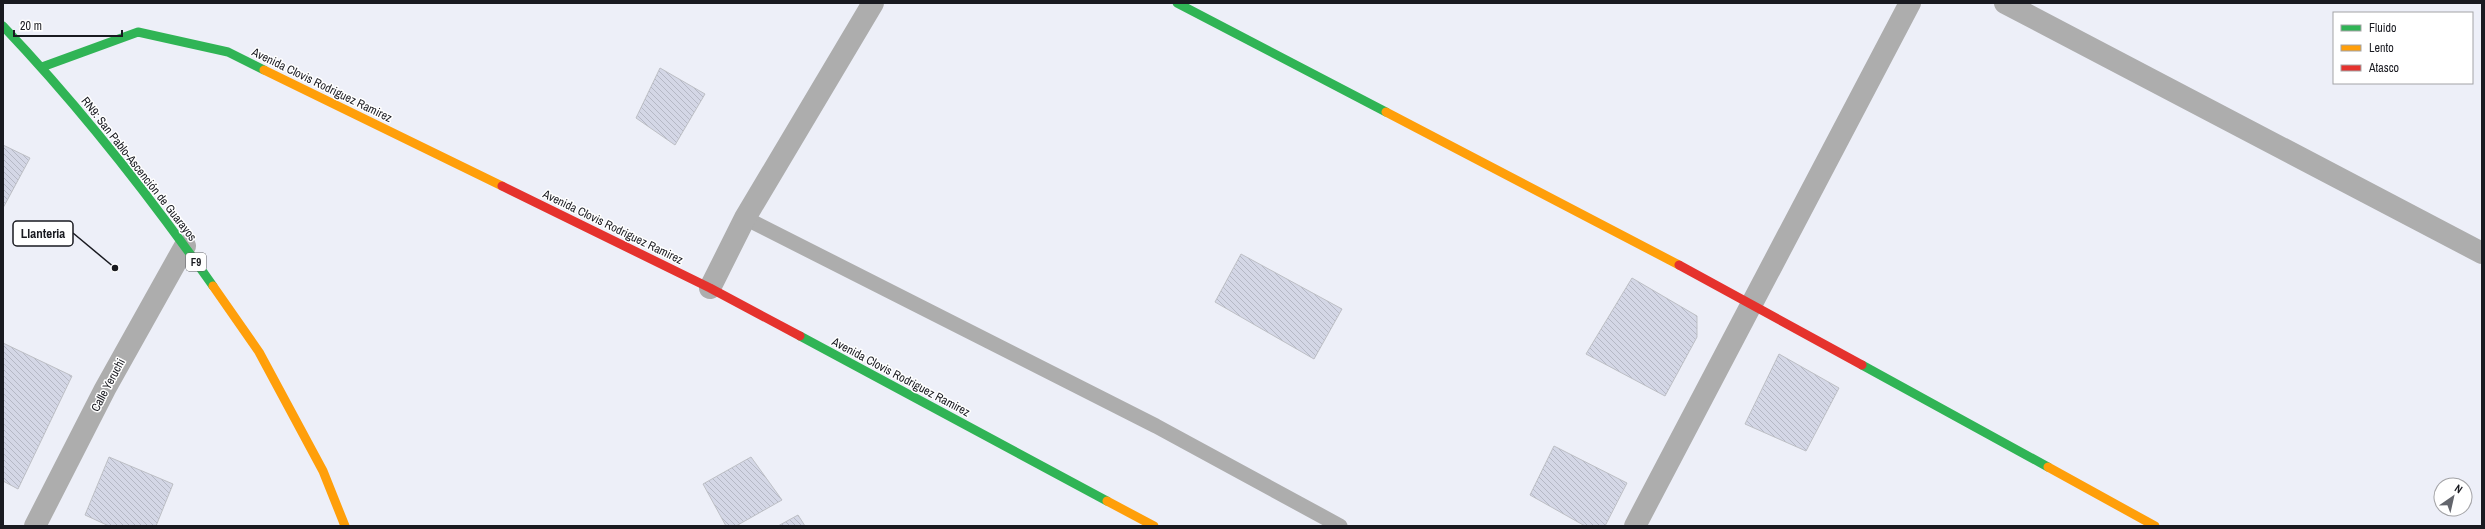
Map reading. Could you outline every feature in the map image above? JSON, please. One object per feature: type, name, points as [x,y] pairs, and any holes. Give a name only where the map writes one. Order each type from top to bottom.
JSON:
[{"type":"main road","points":[[1177,3],[1752,303],[2155,526]]},
{"type":"main road","name":"RN9: San Pablo-Ascención de Guarayos","points":[[3,26],[42,68],[117,156],[185,246],[259,352],[323,471],[345,526]]},
{"type":"main road","name":"Avenida Clovis Rodriguez Ramirez","points":[[42,68],[138,32],[228,52],[710,288],[1154,526]]},
{"type":"street","points":[[710,288],[744,218],[873,3]]},
{"type":"street","points":[[1635,526],[1910,3]]},
{"type":"street","points":[[2005,3],[2482,253]]},
{"type":"street","name":"Calle Yeruchi","points":[[35,526],[105,389],[185,246]]},
{"type":"lane","points":[[744,218],[1156,426],[1340,526]]},
{"type":"building","points":[[660,68],[705,94],[675,145],[636,118]]},
{"type":"building","points":[[3,145],[30,158],[3,208]]},
{"type":"building","points":[[1241,254],[1342,309],[1314,359],[1215,302]]},
{"type":"building","points":[[1632,278],[1697,316],[1697,337],[1665,396],[1586,354]]},
{"type":"building","points":[[3,343],[72,376],[18,489],[3,481]]},
{"type":"building","points":[[1779,354],[1839,388],[1806,451],[1745,424]]},
{"type":"building","points":[[1554,446],[1627,483],[1605,526],[1585,526],[1530,495]]},
{"type":"building","points":[[109,457],[173,484],[156,526],[109,526],[85,515]]},
{"type":"building","points":[[751,457],[782,500],[736,526],[726,526],[703,484]]},
{"type":"building","points":[[798,515],[805,526],[778,526]]},
{"type":"traffic: fast","points":[[1177,3],[1386,112]]},
{"type":"traffic: fast","points":[[3,26],[32,57],[113,152],[164,218],[213,286]]},
{"type":"traffic: fast","points":[[42,67],[138,32],[228,52],[264,70]]},
{"type":"traffic: fast","points":[[800,336],[1107,501]]},
{"type":"traffic: fast","points":[[1862,365],[2048,467]]},
{"type":"traffic: slow","points":[[264,70],[502,186]]},
{"type":"traffic: slow","points":[[1386,112],[1679,265]]},
{"type":"traffic: slow","points":[[213,286],[259,352],[323,471],[345,526]]},
{"type":"traffic: slow","points":[[2048,467],[2155,526]]},
{"type":"traffic: slow","points":[[1107,501],[1154,526]]},
{"type":"traffic: jam","points":[[502,186],[710,288],[800,336]]},
{"type":"traffic: jam","points":[[1679,265],[1862,365]]},
{"type":"place","name":"Llanteria","points":[[115,268]]}]
